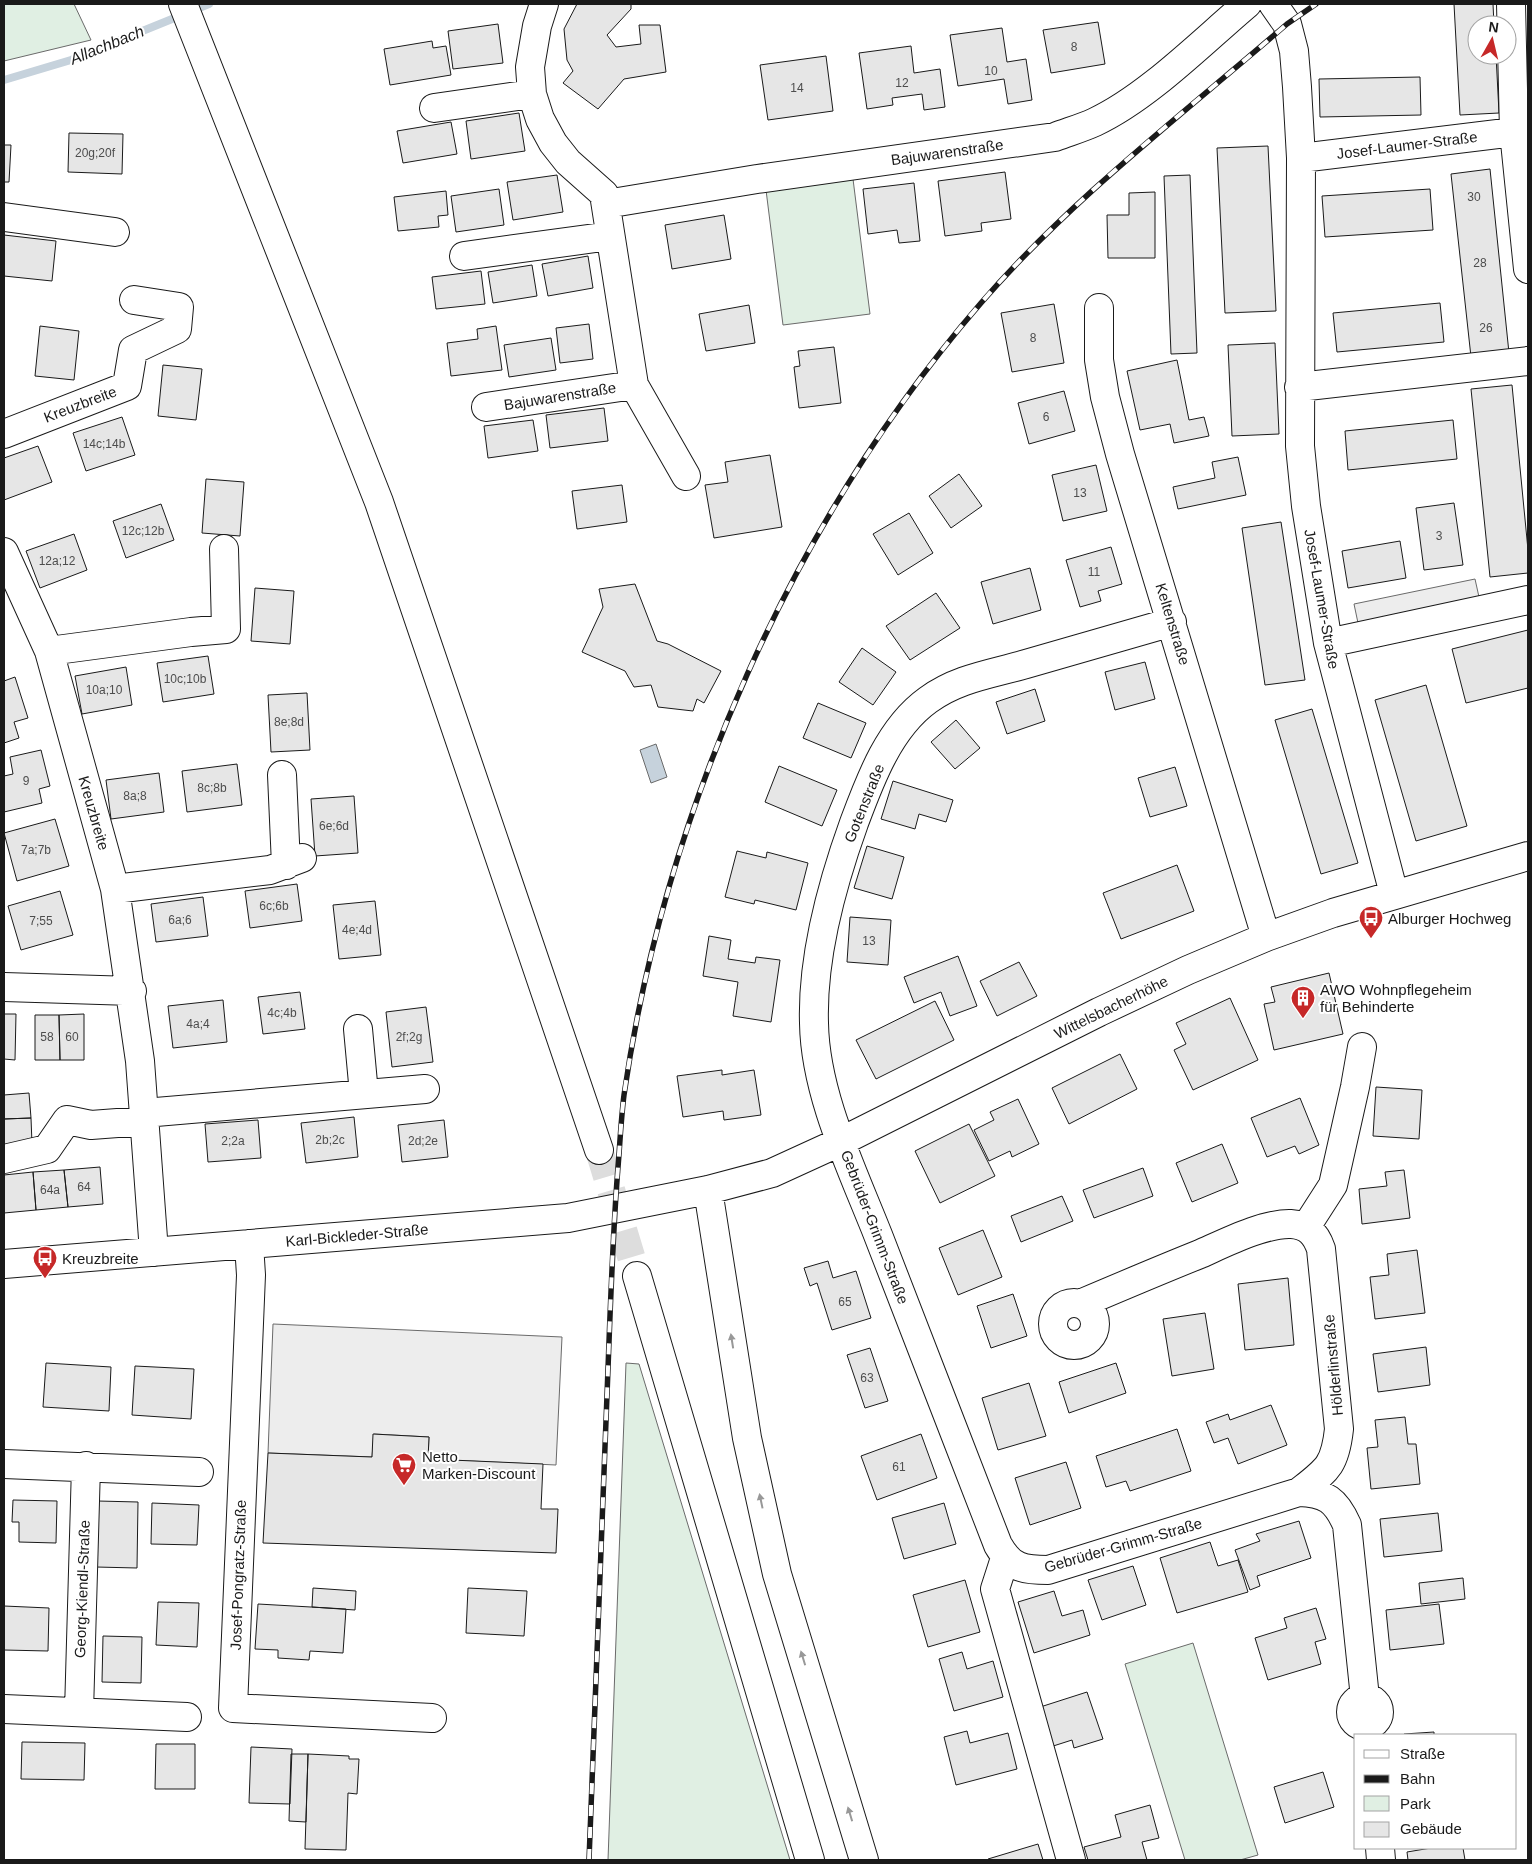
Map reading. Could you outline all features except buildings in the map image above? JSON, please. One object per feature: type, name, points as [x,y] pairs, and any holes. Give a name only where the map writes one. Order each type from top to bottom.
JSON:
[{"type":"street","points":[[183,4],[208,63],[378,502],[599,1150]]},
{"type":"street","name":"Bajuwarenstraße","points":[[544,4],[537,26],[530,67],[532,94],[540,119],[554,143],[568,162],[604,194],[634,385],[686,476]]},
{"type":"street","name":"Bajuwarenstraße","points":[[606,204],[757,179],[1055,137],[1095,122],[1150,87],[1247,4]]},
{"type":"street","points":[[1511,4],[1514,132],[1528,269]]},
{"type":"street","name":"Josef-Laumer-Straße","points":[[1280,14],[1296,69],[1300,158],[1300,446],[1306,506],[1328,643],[1394,894]]},
{"type":"street","points":[[434,108],[532,94]]},
{"type":"street","name":"Josef-Laumer-Straße","points":[[1300,158],[1514,132]]},
{"type":"street","points":[[4,217],[115,232]]},
{"type":"street","points":[[464,256],[610,236]]},
{"type":"street","name":"Kreuzbreite","points":[[4,434],[127,386],[133,350],[178,329],[179,307],[134,300]]},
{"type":"street","name":"Keltenstraße","points":[[1100,308],[1099,360],[1105,397],[1120,454],[1266,936]]},
{"type":"street","points":[[1300,387],[1528,361]]},
{"type":"street","name":"Bajuwarenstraße","points":[[486,407],[634,385]]},
{"type":"street","points":[[49,651],[226,629],[224,549]]},
{"type":"street","name":"Kreuzbreite","points":[[4,552],[49,651],[115,889],[132,991],[154,1252]]},
{"type":"street","points":[[1328,643],[1528,600]]},
{"type":"street","name":"Gotenstraße","points":[[842,1141],[820,1075],[816,1048],[814,1022],[820,952],[840,863],[869,781],[891,743],[906,722],[928,700],[965,680],[1172,622]]},
{"type":"street","points":[[115,889],[270,870],[294,862],[282,775]]},
{"type":"street","name":"Wittelsbacherhöhe","points":[[708,1190],[772,1173],[842,1141],[1099,1012],[1266,936],[1394,894],[1528,856]]},
{"type":"street","points":[[4,987],[132,991]]},
{"type":"street","points":[[358,1029],[364,1094]]},
{"type":"street","points":[[1150,1274],[1084,1343],[1076,1345],[1064,1342],[1055,1334],[1053,1322],[1057,1311],[1067,1304],[1080,1304],[1150,1274],[1236,1239],[1268,1228],[1290,1224],[1306,1227],[1333,1185],[1362,1047]]},
{"type":"street","points":[[4,1159],[47,1149],[67,1120],[91,1124],[424,1089]]},
{"type":"street","name":"Gebrüder-Grimm-Straße","points":[[842,1141],[991,1527],[1005,1558],[1017,1566],[1032,1570],[1048,1570],[1299,1492],[1317,1493],[1329,1499],[1340,1510],[1347,1525],[1364,1698],[1373,1700],[1379,1710],[1377,1720],[1368,1731]]},
{"type":"street","points":[[708,1190],[748,1438],[777,1574],[864,1860]]},
{"type":"street","name":"Karl-Bickleder-Straße","points":[[4,1264],[568,1218],[708,1190]]},
{"type":"street","name":"Hölderlinstraße","points":[[1299,1492],[1330,1466],[1337,1452],[1339,1429],[1322,1249],[1316,1236],[1306,1227]]},
{"type":"street","name":"Josef-Pongratz-Straße","points":[[249,1244],[251,1275],[233,1708],[432,1718]]},
{"type":"street","points":[[637,1276],[810,1860]]},
{"type":"street","points":[[1080,1304],[1092,1314],[1095,1326],[1092,1334]]},
{"type":"street","points":[[4,1464],[199,1472]]},
{"type":"street","name":"Georg-Kiendl-Straße","points":[[79,1712],[86,1466]]},
{"type":"street","points":[[1005,1558],[995,1589],[1071,1860]]},
{"type":"street","points":[[4,1708],[187,1717]]},
{"type":"green space","points":[[4,4],[74,4],[91,40],[4,61]]},
{"type":"green space","points":[[853,179],[870,314],[783,325],[766,190]]},
{"type":"green space","points":[[626,1363],[639,1364],[790,1860],[608,1860]]},
{"type":"green space","points":[[1193,1643],[1258,1855],[1240,1860],[1185,1860],[1125,1664]]},
{"type":"shaded area","points":[[1475,579],[1479,597],[1358,623],[1354,604]]},
{"type":"shaded area","points":[[656,744],[667,777],[651,783],[640,750]]},
{"type":"shaded area","points":[[273,1324],[562,1337],[556,1465],[428,1459],[429,1437],[374,1434],[372,1457],[268,1453]]},
{"type":"waterway","name":"Allachbach","points":[[4,80],[71,60],[209,4]]},
{"type":"tunnel","points":[[599,1150],[637,1276]]},
{"type":"railway","points":[[589,1860],[611,1281],[623,1104],[643,988],[671,882],[705,777],[747,674],[796,574],[852,478],[913,388],[981,303],[1052,228],[1168,124],[1287,24],[1316,4]]},
{"type":"place","name":"Alburger Hochweg","points":[[1371,939]]},
{"type":"place","name":"AWO Wohnpflegeheim für Behinderte","points":[[1303,1019]]},
{"type":"place","name":"Kreuzbreite","points":[[45,1279]]},
{"type":"place","name":"Netto Marken-Discount","points":[[404,1486]]}]
